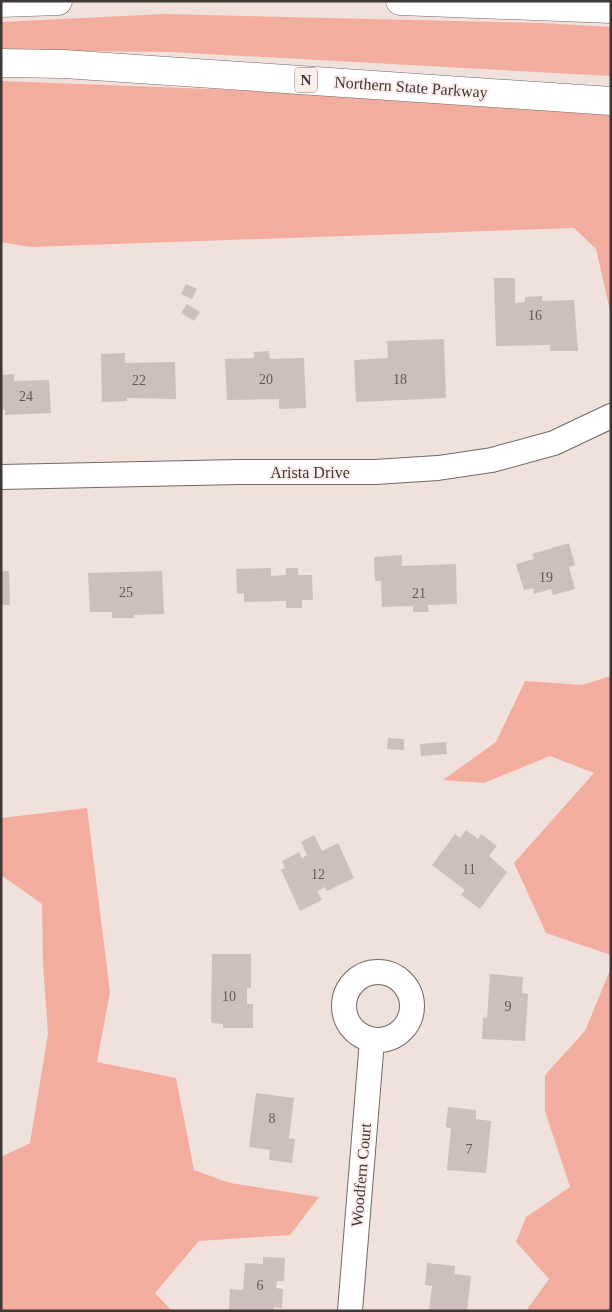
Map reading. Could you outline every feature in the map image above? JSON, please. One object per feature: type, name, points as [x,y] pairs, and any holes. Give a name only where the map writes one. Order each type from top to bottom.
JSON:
[{"type":"highway","points":[[1,3],[58,1]]},
{"type":"highway","points":[[400,1],[611,9]]},
{"type":"highway","name":"Northern State Parkway","points":[[1,63],[64,64],[611,101]]},
{"type":"street","name":"Arista Drive","points":[[1,477],[240,472],[375,472],[438,468],[492,460],[554,443],[611,416]]},
{"type":"street","name":"Woodfern Court","points":[[350,1311],[372,1040]]},
{"type":"shaded area","points":[[164,14],[541,23],[611,27],[611,76],[169,52],[1,50],[1,22]]},
{"type":"shaded area","points":[[1,81],[316,93],[611,113],[611,315],[596,249],[574,228],[30,247],[1,242]]},
{"type":"shaded area","points":[[611,676],[611,955],[546,933],[514,863],[594,773],[550,756],[484,783],[443,780],[496,742],[525,681],[582,685]]},
{"type":"shaded area","points":[[87,808],[110,992],[97,1062],[176,1078],[194,1170],[230,1183],[319,1197],[290,1235],[199,1241],[155,1293],[172,1311],[4,1311],[1,1307],[1,1157],[30,1143],[48,1034],[43,963],[42,904],[1,875],[1,818]]},
{"type":"shaded area","points":[[611,968],[611,1311],[526,1311],[549,1279],[516,1242],[526,1217],[570,1187],[545,1111],[545,1075],[585,1031]]},
{"type":"building","points":[[494,278],[515,278],[515,303],[525,302],[525,297],[542,296],[542,301],[574,300],[578,351],[550,351],[550,345],[496,346]]},
{"type":"building","points":[[186,284],[197,289],[192,299],[181,294]]},
{"type":"building","points":[[187,304],[200,312],[194,321],[181,313]]},
{"type":"building","points":[[444,339],[446,398],[356,402],[354,360],[388,358],[387,341]]},
{"type":"building","points":[[269,351],[270,359],[304,358],[306,408],[279,409],[279,399],[227,400],[225,359],[254,358],[254,352]]},
{"type":"building","points":[[125,353],[125,363],[175,362],[176,399],[127,398],[127,401],[102,402],[101,354]]},
{"type":"building","points":[[14,374],[14,381],[49,380],[51,413],[5,415],[5,410],[1,410],[1,375]]},
{"type":"building","points":[[569,543],[575,565],[569,567],[575,589],[553,595],[551,589],[534,594],[533,588],[524,590],[516,564],[534,559],[532,554]]},
{"type":"building","points":[[402,555],[402,566],[456,564],[457,604],[428,605],[429,612],[413,612],[413,606],[382,607],[381,581],[375,581],[374,557]]},
{"type":"building","points":[[271,568],[271,576],[286,575],[286,568],[298,568],[298,575],[312,575],[313,600],[302,600],[302,608],[286,608],[286,601],[244,602],[244,593],[237,594],[236,569]]},
{"type":"building","points":[[1,571],[9,571],[10,605],[1,605]]},
{"type":"building","points":[[162,571],[164,614],[134,615],[134,618],[112,618],[112,612],[90,612],[88,573]]},
{"type":"building","points":[[388,738],[404,739],[404,750],[387,749]]},
{"type":"building","points":[[446,742],[447,754],[421,756],[420,744]]},
{"type":"building","points":[[466,830],[478,839],[481,834],[497,846],[489,856],[507,872],[480,909],[461,895],[465,890],[432,865],[455,834],[460,838]]},
{"type":"building","points":[[314,835],[322,851],[338,843],[354,878],[327,891],[325,887],[317,891],[322,900],[300,911],[281,870],[285,868],[282,861],[299,852],[302,858],[307,855],[301,842]]},
{"type":"building","points":[[212,954],[251,954],[251,988],[247,988],[247,1004],[253,1004],[253,1028],[223,1028],[223,1024],[211,1023]]},
{"type":"building","points":[[490,974],[523,977],[522,993],[528,994],[525,1041],[482,1039],[483,1017],[487,1018]]},
{"type":"building","points":[[256,1093],[294,1098],[289,1138],[295,1139],[292,1163],[269,1160],[270,1150],[249,1147]]},
{"type":"building","points":[[448,1107],[476,1110],[476,1119],[491,1121],[486,1173],[447,1170],[451,1128],[446,1127]]},
{"type":"building","points":[[263,1257],[285,1258],[284,1281],[277,1281],[276,1288],[283,1289],[282,1308],[274,1307],[274,1311],[229,1311],[230,1289],[243,1290],[245,1263],[263,1264]]},
{"type":"building","points":[[427,1263],[455,1266],[454,1274],[471,1276],[467,1311],[429,1311],[432,1286],[425,1285]]}]
